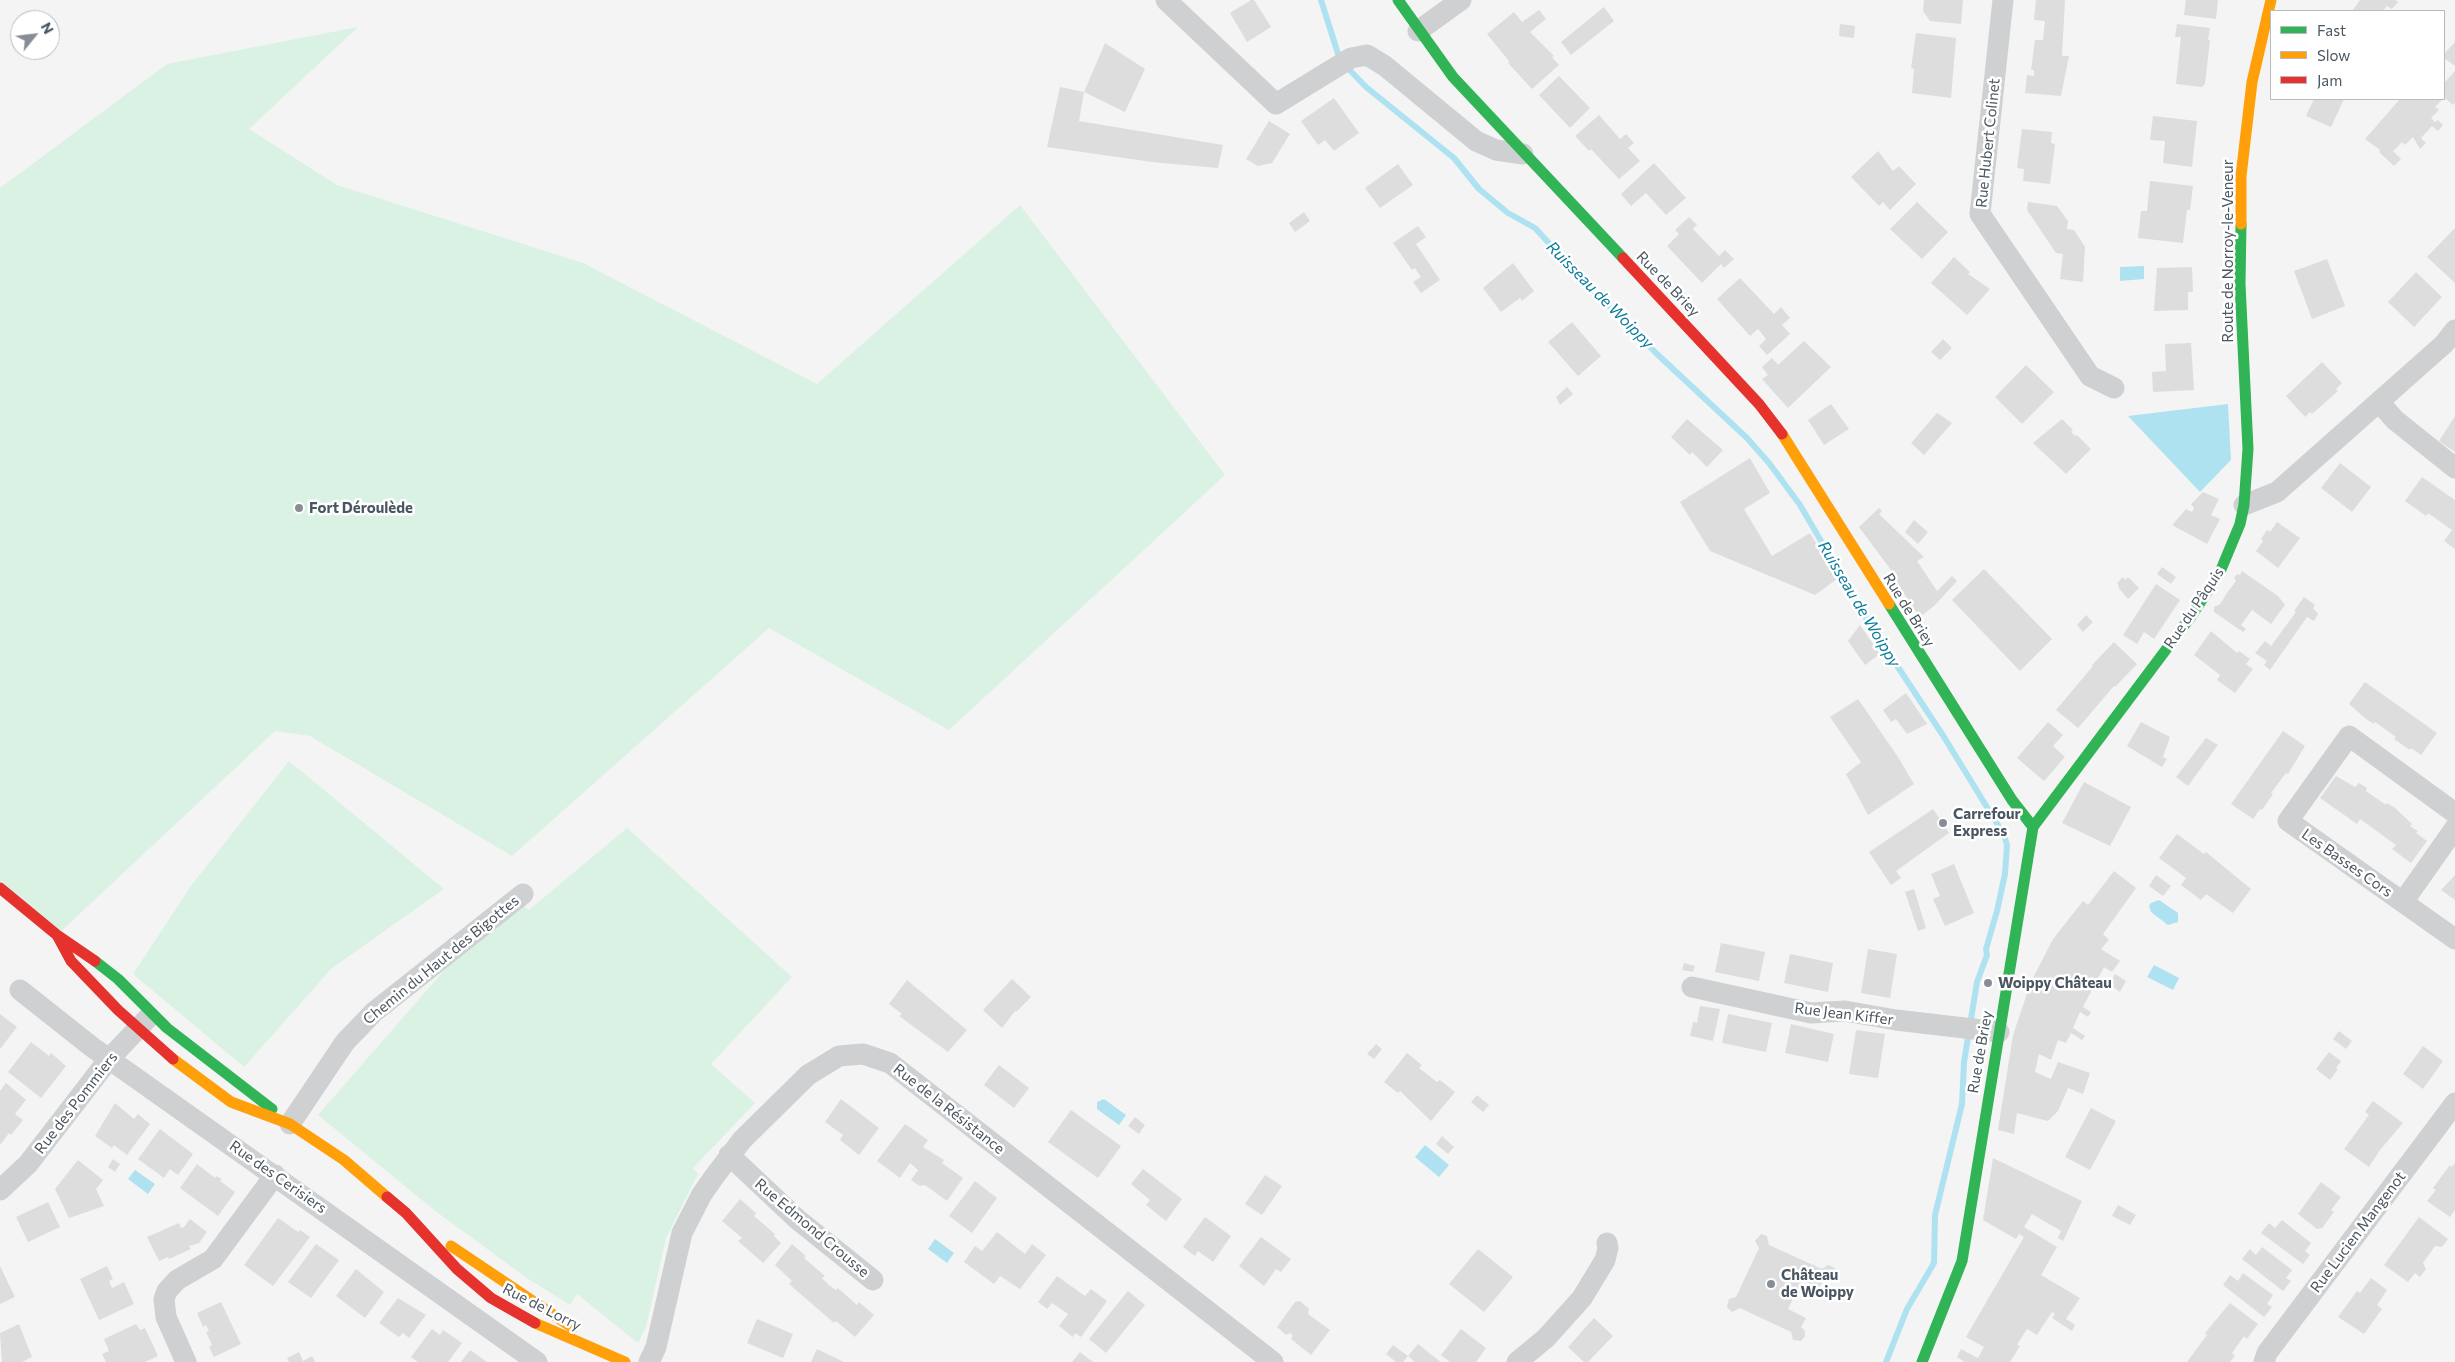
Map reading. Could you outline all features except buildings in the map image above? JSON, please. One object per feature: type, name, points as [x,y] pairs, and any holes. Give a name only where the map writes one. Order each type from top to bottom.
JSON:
[{"type":"street","points":[[1166,0],[1276,104],[1351,58],[1362,55],[1373,58],[1486,146],[1523,154]]},
{"type":"street","name":"Rue de Briey","points":[[1398,0],[1418,31],[1453,77],[1523,154],[1680,318],[1759,404],[1781,432],[1797,453],[1886,601],[1983,756],[2017,809],[2032,826],[1962,1261],[1922,1362]]},
{"type":"street","points":[[1418,31],[1461,0]]},
{"type":"street","name":"Rue Hubert Colinet","points":[[2003,0],[1980,214],[2090,376],[2114,388]]},
{"type":"street","name":"Route de Norroy-le-Veneur","points":[[2244,505],[2248,449],[2240,284],[2241,176],[2252,82],[2271,0]]},
{"type":"street","points":[[2244,505],[2277,492],[2444,344],[2455,330]]},
{"type":"street","points":[[2379,402],[2395,420],[2455,468]]},
{"type":"street","name":"Rue du Pâquis","points":[[2032,826],[2049,808],[2208,591],[2233,544],[2244,505]]},
{"type":"street","name":"Les Basses Cors","points":[[2455,813],[2349,736],[2288,821],[2455,939]]},
{"type":"street","name":"Les Basses Cors","points":[[2403,902],[2455,828]]},
{"type":"street","points":[[0,888],[57,935],[85,953],[118,979],[166,1054],[231,1102],[290,1124]]},
{"type":"street","name":"Chemin du Haut des Bigottes","points":[[290,1124],[345,1042],[374,1012],[523,894]]},
{"type":"street","points":[[57,935],[71,961],[145,1021],[290,1124]]},
{"type":"street","name":"Rue Jean Kiffer","points":[[1692,987],[1811,1013],[1844,1011],[1896,1020],[1999,1032]]},
{"type":"street","name":"Rue des Cerisiers","points":[[20,990],[109,1059],[537,1362]]},
{"type":"street","name":"Rue des Pommiers","points":[[0,1190],[28,1164],[109,1059],[145,1021]]},
{"type":"street","name":"Rue de la Résistance","points":[[649,1362],[656,1348],[682,1233],[702,1194],[729,1155],[757,1124],[808,1075],[839,1056],[862,1054],[890,1063],[1273,1362]]},
{"type":"street","name":"Rue Lucien Mangenot","points":[[2264,1362],[2267,1353],[2455,1103]]},
{"type":"street","name":"Rue de Lorry","points":[[290,1124],[344,1160],[406,1213],[481,1266],[545,1307],[609,1354]]},
{"type":"street","name":"Rue Edmond Crousse","points":[[729,1155],[797,1219],[873,1280]]},
{"type":"street","points":[[186,1362],[166,1317],[164,1299],[167,1291],[177,1280],[213,1259],[275,1176]]},
{"type":"street","name":"Rue de Lorry","points":[[406,1213],[457,1269],[491,1298],[526,1319],[625,1362]]},
{"type":"street","points":[[1517,1362],[1546,1338],[1582,1298],[1605,1260],[1608,1248],[1607,1243]]},
{"type":"green space","points":[[358,27],[249,129],[337,185],[583,263],[817,384],[1020,205],[1225,475],[949,730],[769,628],[512,856],[310,736],[275,731],[57,935],[0,881],[0,188],[167,64]]},
{"type":"green space","points":[[289,761],[444,889],[332,968],[244,1067],[133,974],[191,886]]},
{"type":"green space","points":[[627,828],[792,977],[711,1064],[755,1103],[693,1168],[698,1174],[666,1238],[646,1327],[638,1343],[577,1294],[570,1305],[527,1278],[434,1210],[318,1115],[455,958],[520,904],[529,910]]},
{"type":"water","points":[[2144,266],[2144,279],[2120,281],[2120,267]]},
{"type":"water","points":[[2228,404],[2231,460],[2200,492],[2128,416]]},
{"type":"water","points":[[2159,900],[2178,913],[2178,922],[2168,925],[2151,912],[2149,906],[2151,903]]},
{"type":"water","points":[[2154,965],[2179,978],[2173,990],[2147,977]]},
{"type":"water","points":[[1104,1099],[1126,1115],[1119,1125],[1097,1109],[1097,1102]]},
{"type":"water","points":[[1425,1145],[1449,1165],[1439,1177],[1415,1157]]},
{"type":"water","points":[[135,1170],[155,1184],[148,1194],[128,1179]]},
{"type":"water","points":[[935,1239],[954,1253],[947,1263],[928,1249]]},
{"type":"waterway","name":"Ruisseau de Woippy","points":[[1321,0],[1340,60],[1366,87],[1454,158],[1479,189],[1508,213],[1535,228],[1584,281],[1657,354],[1747,438],[1769,463],[1800,505],[1869,623],[1944,737],[2004,835],[2007,845],[2005,874],[1986,949],[1987,955],[1977,982],[1964,1062],[1962,1104],[1935,1215],[1934,1263],[1907,1309],[1886,1362]]},
{"type":"traffic: fast","points":[[1398,0],[1453,77],[1623,258]]},
{"type":"traffic: fast","points":[[2033,827],[2192,615],[2220,572],[2240,524],[2244,505],[2248,449],[2240,284],[2241,224]]},
{"type":"traffic: fast","points":[[1889,604],[2012,800],[2033,827]]},
{"type":"traffic: fast","points":[[1922,1362],[1962,1261],[2033,827]]},
{"type":"traffic: fast","points":[[95,961],[118,979],[167,1028],[272,1109]]},
{"type":"traffic: slow","points":[[2241,224],[2241,176],[2252,82],[2271,0]]},
{"type":"traffic: slow","points":[[1782,434],[1889,604]]},
{"type":"traffic: slow","points":[[173,1059],[231,1102],[290,1124],[344,1160],[387,1197]]},
{"type":"traffic: slow","points":[[451,1246],[573,1328]]},
{"type":"traffic: slow","points":[[535,1323],[625,1362]]},
{"type":"traffic: jam","points":[[1623,258],[1759,404],[1782,434]]},
{"type":"traffic: jam","points":[[0,888],[57,935],[95,961]]},
{"type":"traffic: jam","points":[[57,935],[71,961],[118,1010],[173,1059]]},
{"type":"traffic: jam","points":[[387,1197],[406,1213],[457,1269],[491,1298],[535,1323]]},
{"type":"place","name":"Fort Déroulède","points":[[299,508]]},
{"type":"place","name":"Carrefour Express","points":[[1943,823]]},
{"type":"place","name":"Woippy Château","points":[[1988,983]]},
{"type":"place","name":"Château de Woippy","points":[[1771,1284]]}]
